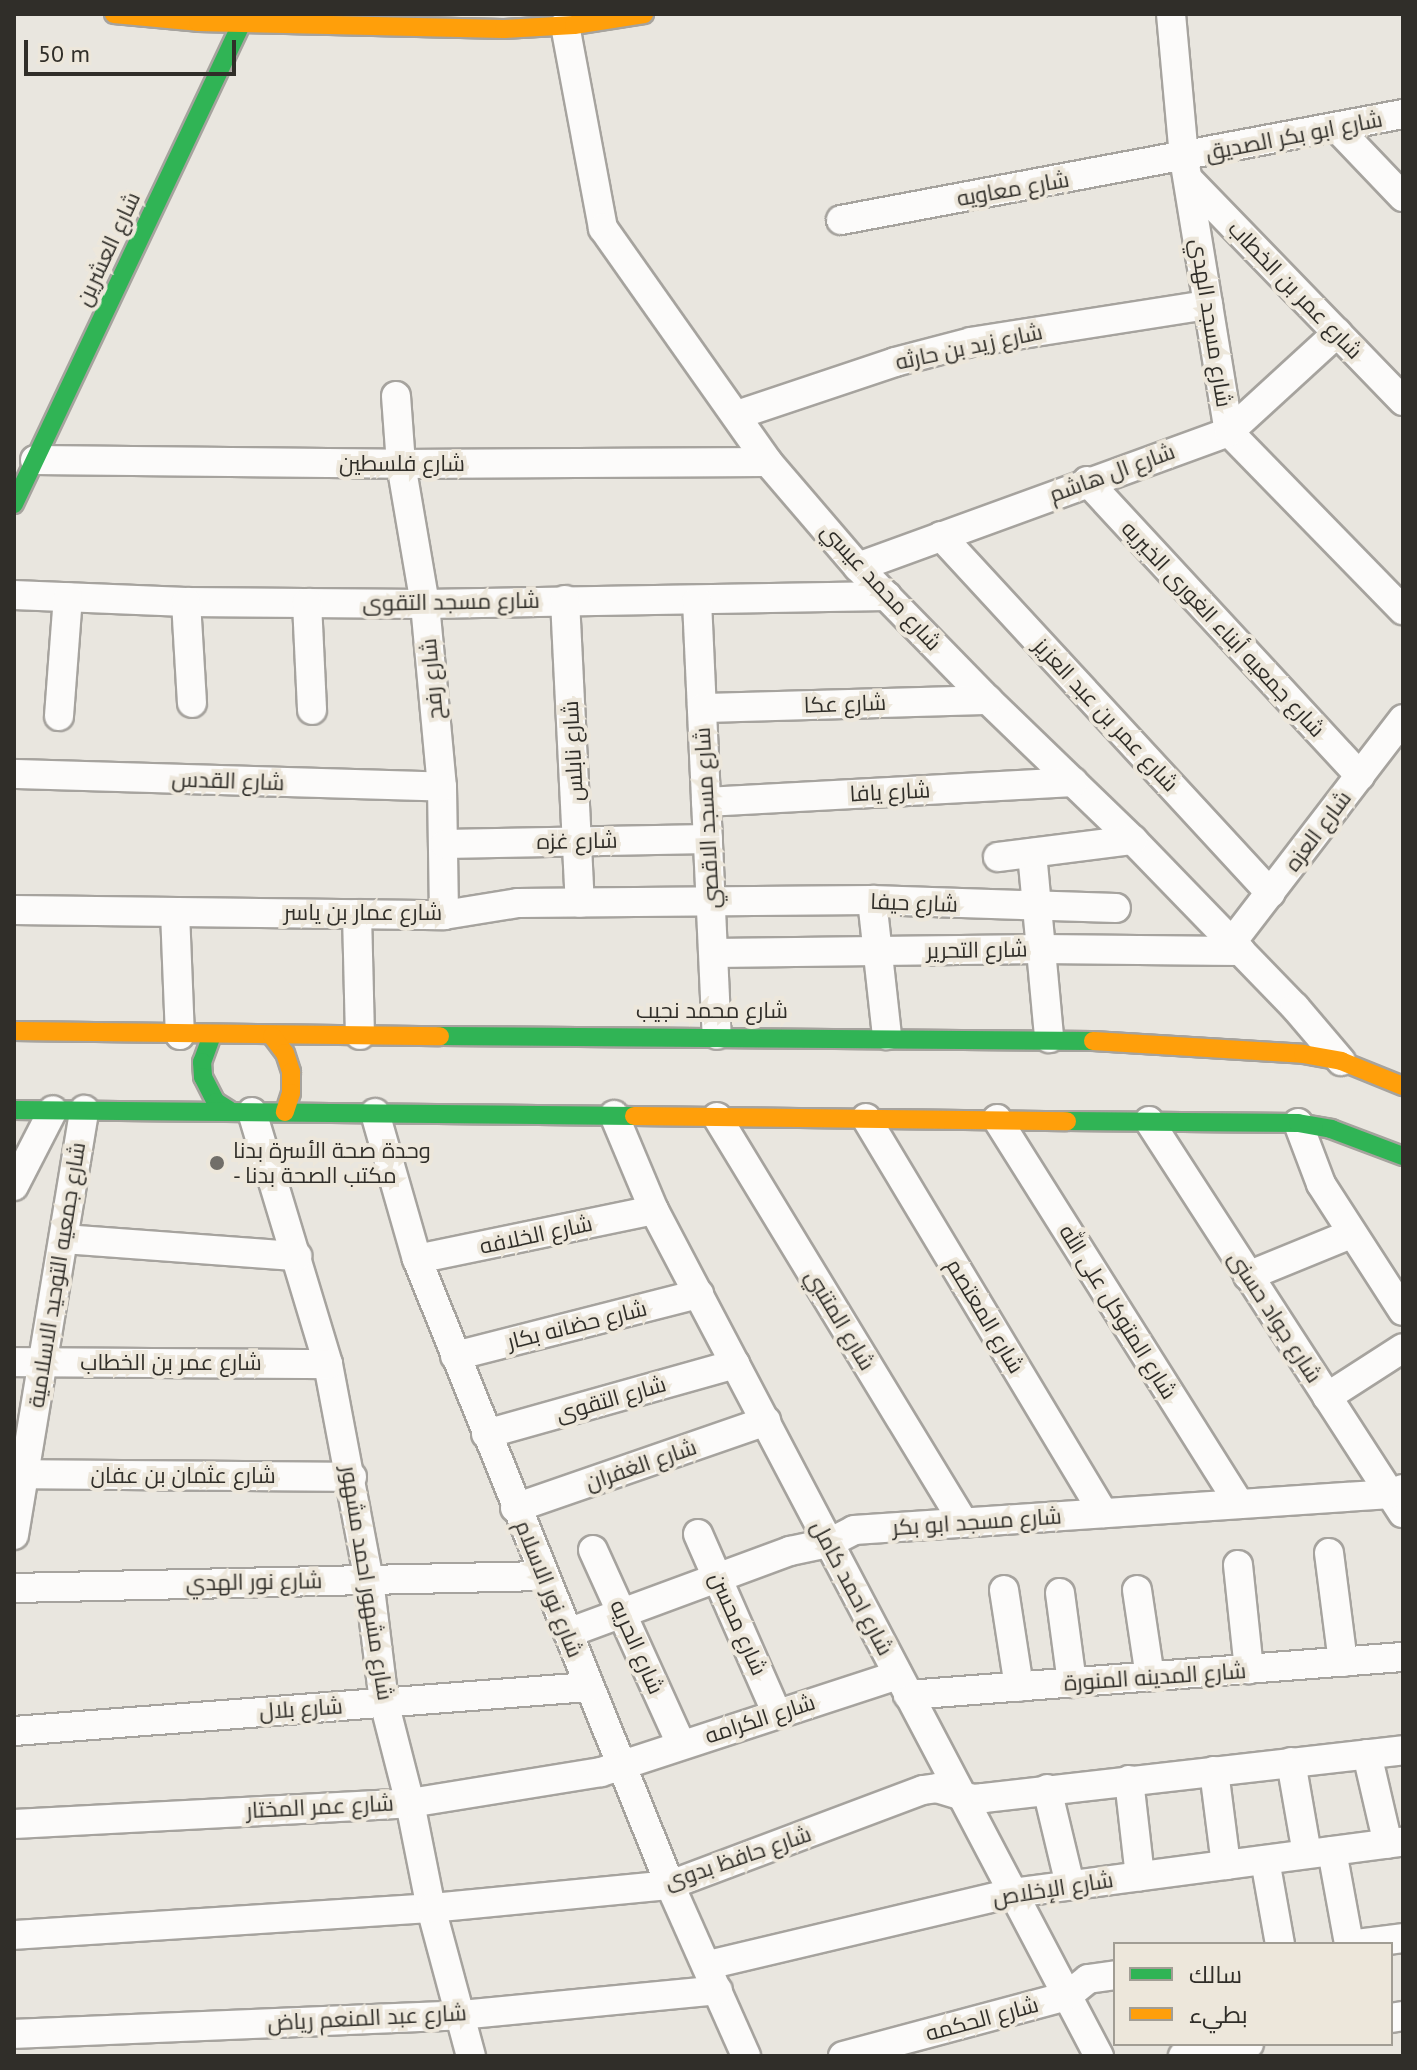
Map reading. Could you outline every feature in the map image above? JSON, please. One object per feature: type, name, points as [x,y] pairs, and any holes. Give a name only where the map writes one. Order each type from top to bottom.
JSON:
[{"type":"main road","points":[[114,14],[504,29],[644,14]]},
{"type":"main road","name":"شارع العشرين","points":[[14,504],[244,18]]},
{"type":"main road","name":"شارع محمد نجيب","points":[[14,1031],[272,1036],[887,1035],[1049,1038],[1303,1054],[1341,1061],[1403,1086]]},
{"type":"main road","points":[[212,1035],[202,1062],[203,1077],[216,1102],[240,1111]]},
{"type":"main road","points":[[272,1036],[285,1053],[291,1072],[291,1093],[285,1112]]},
{"type":"main road","points":[[14,1110],[1298,1123],[1331,1129],[1403,1156]]},
{"type":"street","name":"شارع مسجد الهدي","points":[[1171,14],[1186,168],[1229,432],[1403,610]]},
{"type":"street","name":"شارع محمد عيسي","points":[[571,21],[603,228],[768,462],[858,567],[988,700],[1133,840],[1341,1061]]},
{"type":"street","name":"شارع ابو بكر الصديق","points":[[1186,168],[1403,114]]},
{"type":"street","points":[[1338,129],[1403,197]]},
{"type":"street","name":"شارع معاويه","points":[[841,220],[1186,168]]},
{"type":"street","name":"شارع عمر بن الخطاب","points":[[1186,168],[1403,401]]},
{"type":"street","name":"شارع زيد بن حارثه","points":[[737,415],[895,362],[971,342],[1208,305]]},
{"type":"street","name":"شارع ال هاشم","points":[[858,567],[1087,481],[1229,432],[1337,333]]},
{"type":"street","name":"شارع رفح","points":[[396,396],[401,464],[425,604],[442,787],[444,915]]},
{"type":"street","name":"شارع فلسطين","points":[[35,460],[401,464],[768,462]]},
{"type":"street","name":"شارع جمعيه أبناء الغورى الخيريه","points":[[1087,481],[1360,776]]},
{"type":"street","name":"شارع عمر بن عبد العزيز","points":[[941,536],[1271,893]]},
{"type":"street","name":"شارع مسجد التقوى","points":[[14,595],[186,602],[425,604],[887,596]]},
{"type":"street","points":[[59,716],[68,597]]},
{"type":"street","name":"شارع نابلس","points":[[565,600],[580,903]]},
{"type":"street","name":"شارع مسجد الاقصي","points":[[697,601],[717,1035]]},
{"type":"street","points":[[186,602],[192,703]]},
{"type":"street","points":[[307,603],[312,710]]},
{"type":"street","name":"شارع عكا","points":[[702,708],[988,700]]},
{"type":"street","name":"شارع العزه","points":[[1236,947],[1271,893],[1403,719]]},
{"type":"street","name":"شارع القدس","points":[[14,774],[442,787]]},
{"type":"street","name":"شارع يافا","points":[[706,802],[1073,782]]},
{"type":"street","name":"شارع غزه","points":[[445,844],[708,839]]},
{"type":"street","points":[[998,857],[1133,840]]},
{"type":"street","points":[[1032,853],[1049,1038]]},
{"type":"street","points":[[872,900],[887,1035]]},
{"type":"street","name":"شارع حيفا","points":[[711,902],[872,900],[1116,908]]},
{"type":"street","name":"شارع عمار بن ياسر","points":[[14,910],[444,915],[518,903],[711,902]]},
{"type":"street","points":[[175,912],[180,1035]]},
{"type":"street","points":[[357,914],[360,1035]]},
{"type":"street","name":"شارع التحرير","points":[[714,953],[1236,947]]},
{"type":"street","points":[[14,1186],[53,1110]]},
{"type":"street","name":"شارع جمعيه التوحيد الاسلامية","points":[[14,1535],[19,1474],[44,1362],[84,1110]]},
{"type":"street","name":"شارع مشهور احمد مشهور","points":[[240,1111],[297,1256],[328,1364],[352,1477],[384,1702],[410,1803],[431,1908],[471,2056]]},
{"type":"street","name":"شارع نور الاسلام","points":[[375,1113],[417,1259],[455,1356],[670,1885],[746,2056]]},
{"type":"street","name":"شارع احمد كامل","points":[[614,1115],[654,1210],[1099,2056]]},
{"type":"street","name":"شارع المتنبي","points":[[717,1117],[964,1523]]},
{"type":"street","name":"شارع المعتصم","points":[[866,1118],[1103,1513]]},
{"type":"street","name":"شارع المتوكل على الله","points":[[997,1119],[1239,1504]]},
{"type":"street","name":"شارع جواد حسنى","points":[[1149,1121],[1327,1397],[1399,1498]]},
{"type":"street","points":[[1298,1123],[1321,1184],[1403,1311]]},
{"type":"street","name":"شارع الخلافه","points":[[417,1259],[654,1210]]},
{"type":"street","points":[[1248,1276],[1351,1234]]},
{"type":"street","points":[[64,1239],[297,1256]]},
{"type":"street","name":"شارع حضانه بكار","points":[[455,1356],[699,1294]]},
{"type":"street","points":[[1327,1397],[1403,1348]]},
{"type":"street","name":"شارع عمر بن الخطاب","points":[[14,1362],[328,1364]]},
{"type":"street","name":"شارع التقوى","points":[[486,1434],[735,1364]]},
{"type":"street","name":"شارع الغفران","points":[[515,1508],[766,1421]]},
{"type":"street","name":"شارع عثمان بن عفان","points":[[19,1474],[352,1477]]},
{"type":"street","name":"شارع مسجد ابو بكر","points":[[568,1633],[790,1551],[829,1543],[854,1530],[1239,1504],[1399,1498]]},
{"type":"street","name":"شارع محسن","points":[[698,1534],[777,1714]]},
{"type":"street","name":"شارع الحريه","points":[[593,1550],[681,1744]]},
{"type":"street","points":[[1329,1553],[1343,1662]]},
{"type":"street","points":[[1238,1565],[1249,1669]]},
{"type":"street","name":"شارع نور الهدي","points":[[14,1588],[542,1576]]},
{"type":"street","points":[[1004,1590],[1019,1687]]},
{"type":"street","points":[[1137,1590],[1150,1677]]},
{"type":"street","points":[[1060,1593],[1072,1683]]},
{"type":"street","name":"شارع المدينه المنورة","points":[[903,1685],[1019,1687],[1403,1657]]},
{"type":"street","name":"شارع الكرامه","points":[[622,1763],[777,1714],[903,1685]]},
{"type":"street","name":"شارع بلال","points":[[14,1731],[589,1687]]},
{"type":"street","name":"شارع حافظ بدوى","points":[[14,1935],[431,1908],[670,1885],[923,1790],[950,1790],[962,1796],[984,1798],[1403,1750]]},
{"type":"street","points":[[1367,1754],[1396,1843]]},
{"type":"street","points":[[1291,1762],[1348,1942]]},
{"type":"street","name":"شارع عمر المختار","points":[[14,1824],[410,1803],[601,1772],[622,1763]]},
{"type":"street","points":[[1214,1771],[1226,1865]]},
{"type":"street","points":[[1129,1780],[1140,1876]]},
{"type":"street","points":[[1047,1789],[1070,1885]]},
{"type":"street","name":"شارع الإخلاص","points":[[713,1978],[1013,1893],[1396,1843]]},
{"type":"street","points":[[1265,1860],[1280,1942]]},
{"type":"street","points":[[1372,1942],[1403,1938]]},
{"type":"street","name":"شارع الحكمه","points":[[843,2056],[1067,1996],[1088,1979],[1113,1975]]},
{"type":"street","name":"شارع عبد المنعم رياض","points":[[14,2034],[460,2015],[713,1978]]},
{"type":"street","points":[[1183,2056],[1238,2046]]},
{"type":"traffic: fast","points":[[14,504],[246,14]]},
{"type":"traffic: fast","points":[[212,1035],[202,1062],[203,1077],[216,1102],[229,1110]]},
{"type":"traffic: fast","points":[[440,1036],[1093,1041]]},
{"type":"traffic: fast","points":[[14,1110],[634,1116]]},
{"type":"traffic: fast","points":[[1067,1121],[1298,1123],[1331,1129],[1403,1156]]},
{"type":"traffic: slow","points":[[114,14],[198,22],[504,29],[574,25],[644,14]]},
{"type":"traffic: slow","points":[[14,1031],[440,1036]]},
{"type":"traffic: slow","points":[[272,1036],[285,1053],[291,1072],[291,1093],[285,1112]]},
{"type":"traffic: slow","points":[[1093,1041],[1303,1054],[1341,1061],[1403,1086]]},
{"type":"traffic: slow","points":[[634,1116],[1067,1121]]},
{"type":"place","name":"وحدة صحة الأسرة بدنا - مكتب الصحة بدنا","points":[[217,1163]]}]
